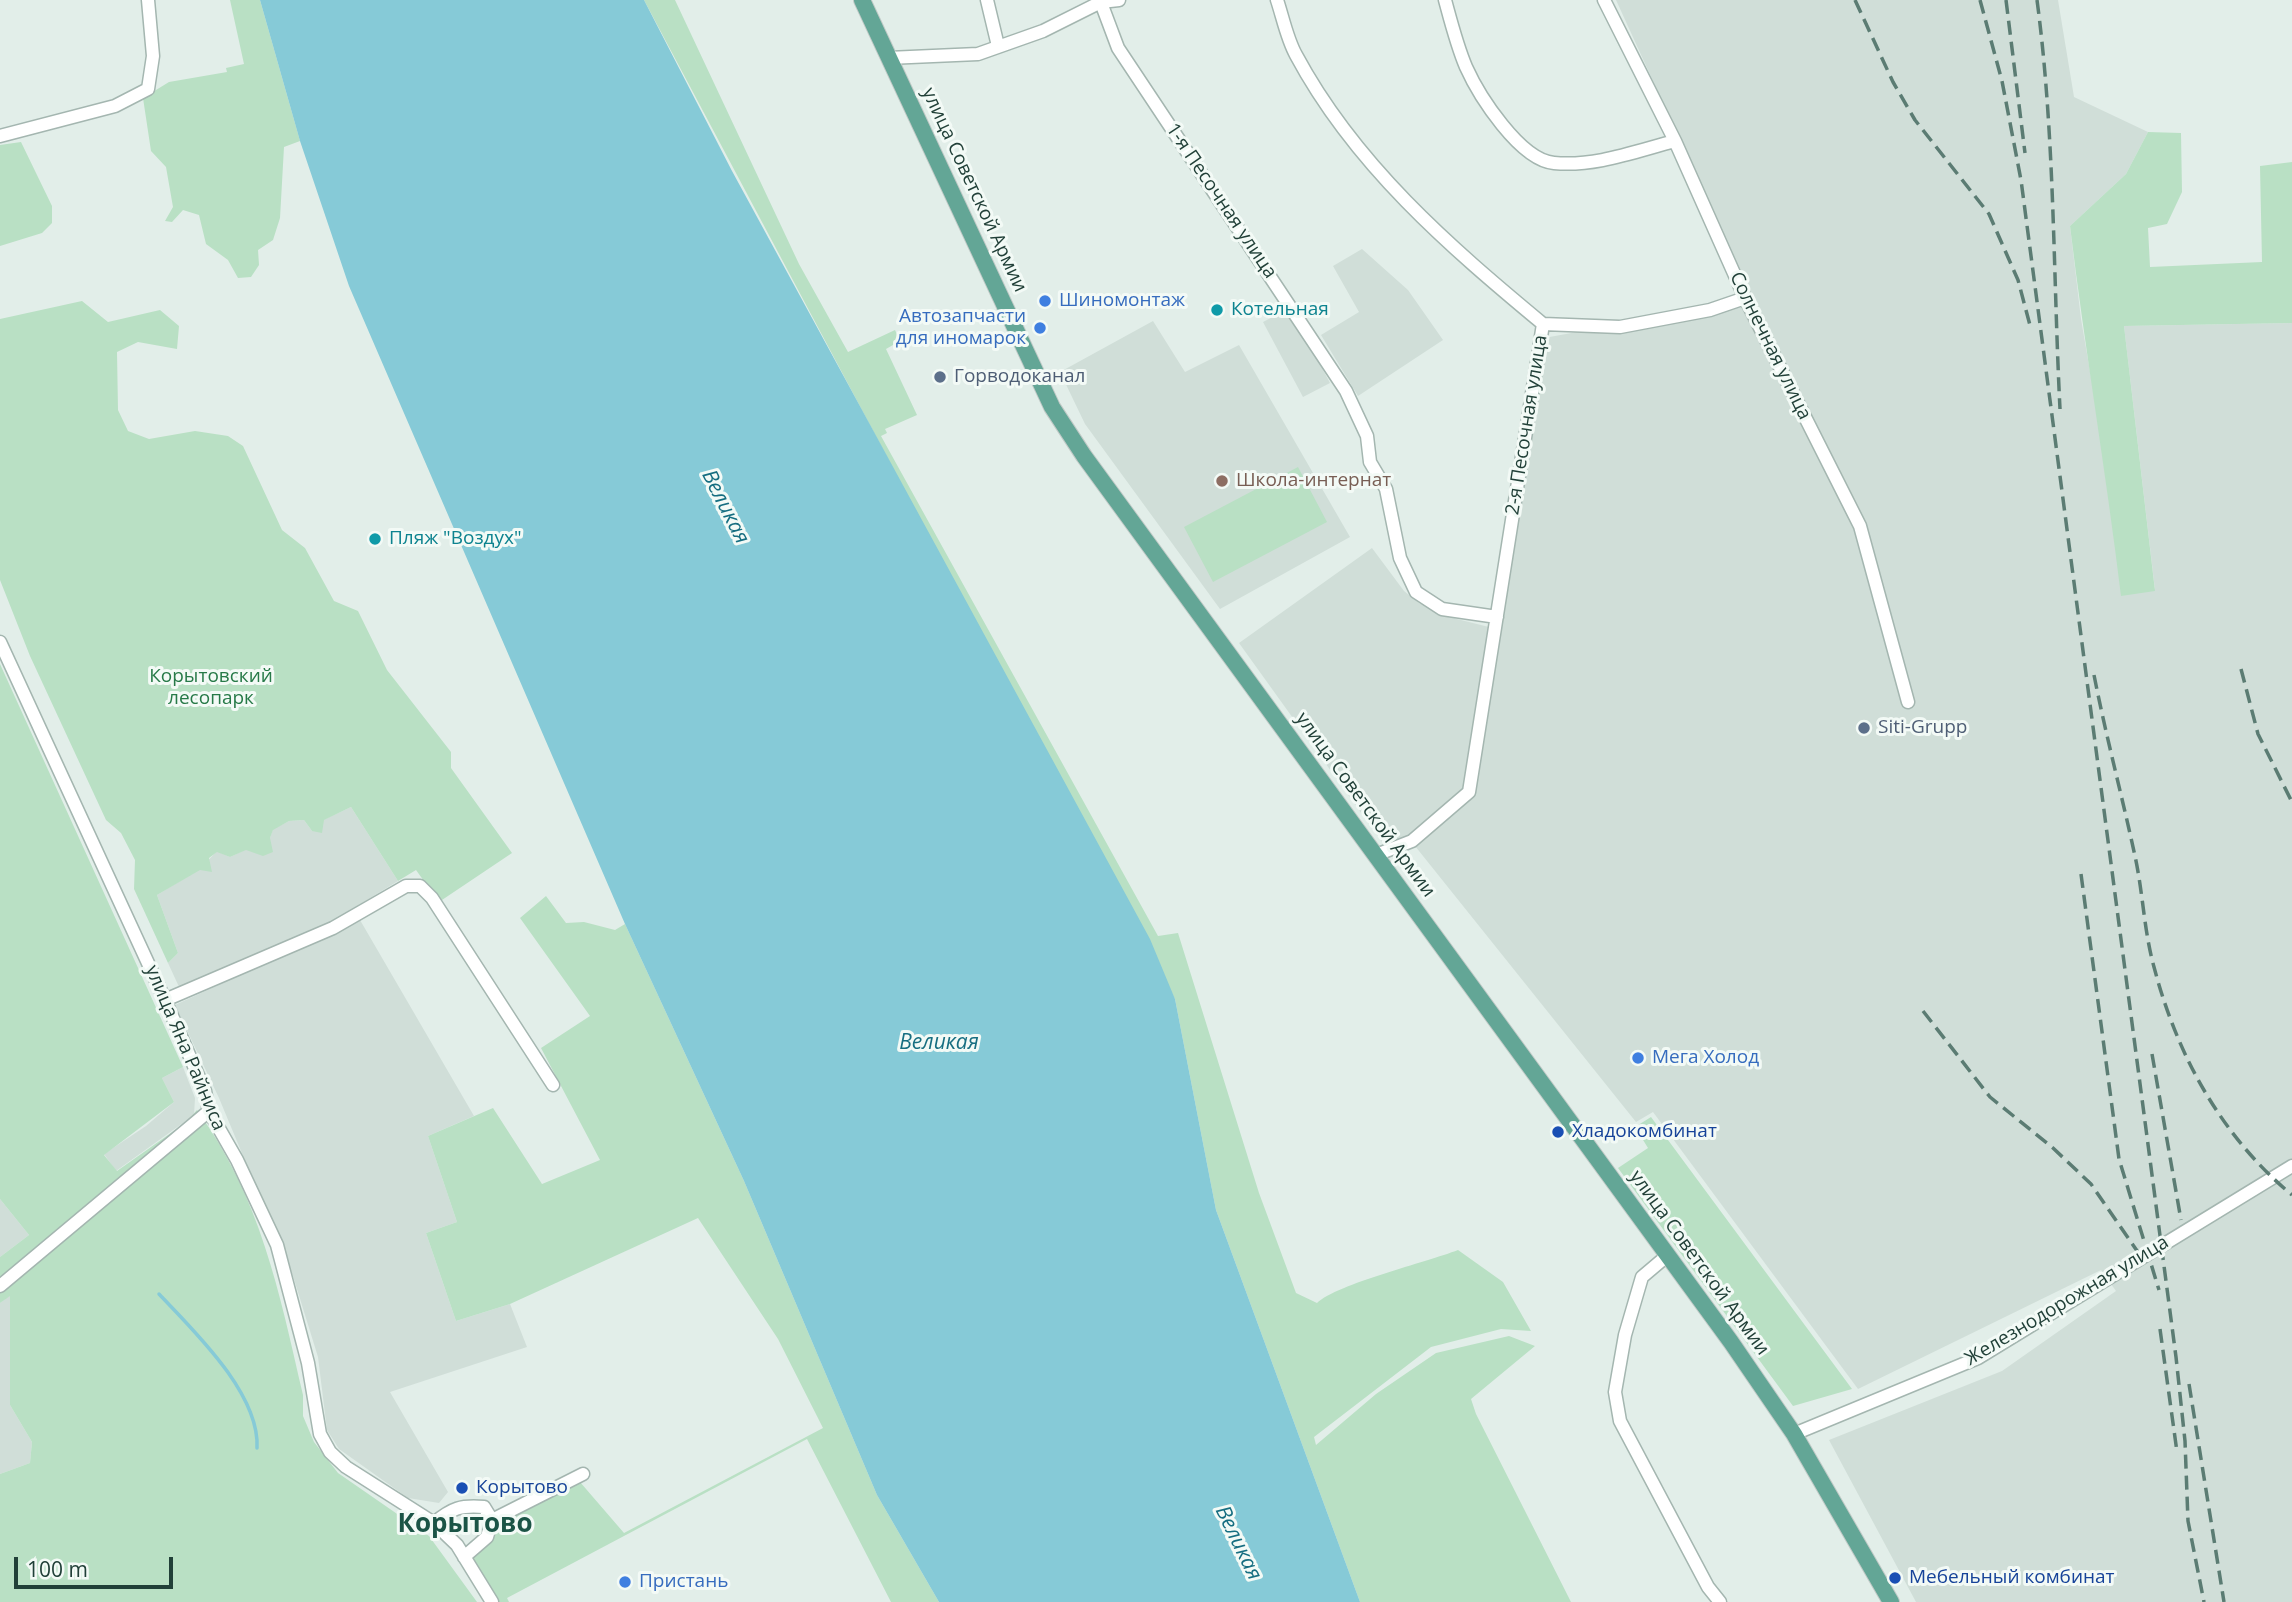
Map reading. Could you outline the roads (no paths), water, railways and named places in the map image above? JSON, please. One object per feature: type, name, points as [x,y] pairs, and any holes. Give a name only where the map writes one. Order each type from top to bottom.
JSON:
[{"type":"main road","name":"улица Советской Армии","points":[[862,0],[1052,407],[1084,456],[1668,1255],[1794,1434],[1891,1602]]},
{"type":"street","points":[[0,136],[115,106],[148,89],[153,56],[148,0]]},
{"type":"street","points":[[986,0],[998,46]]},
{"type":"street","points":[[888,58],[978,54],[1043,31],[1101,1],[1119,0]]},
{"type":"street","name":"2-я Песочная улица","points":[[1278,0],[1295,53],[1340,126],[1420,219],[1544,324],[1469,792],[1412,841],[1376,855]]},
{"type":"street","points":[[1445,0],[1466,66],[1486,101],[1524,150],[1552,163],[1599,162],[1675,141]]},
{"type":"street","name":"Солнечная улица","points":[[1604,0],[1675,141],[1745,298],[1860,526],[1908,702]]},
{"type":"street","name":"1-я Песочная улица","points":[[1101,1],[1118,47],[1346,391],[1367,436],[1370,462],[1386,489],[1400,558],[1416,592],[1442,609],[1497,617]]},
{"type":"street","points":[[1544,324],[1620,327],[1710,310],[1745,298]]},
{"type":"street","name":"улица Яна Райниса","points":[[0,642],[165,1000],[205,1091],[209,1111],[237,1160],[277,1245],[308,1363],[320,1434],[330,1452],[346,1467],[434,1523],[457,1545],[492,1602]]},
{"type":"street","points":[[165,1000],[333,928],[406,886],[420,887],[432,898],[553,1085]]},
{"type":"street","points":[[0,1286],[209,1111]]},
{"type":"street","name":"Железнодорожная улица","points":[[1794,1434],[1978,1358],[2292,1166]]},
{"type":"street","points":[[1668,1255],[1642,1277],[1635,1300],[1615,1392],[1619,1421],[1708,1587],[1720,1602]]},
{"type":"street","points":[[464,1557],[487,1537],[492,1520],[583,1474]]},
{"type":"street","points":[[434,1523],[452,1508],[463,1505],[484,1507],[492,1520]]},
{"type":"water","name":"Великая","points":[[260,0],[644,0],[732,171],[1150,939],[1175,999],[1216,1210],[1360,1602],[939,1602],[877,1495],[744,1181],[625,924],[349,286],[300,141]]},
{"type":"waterway","points":[[159,1294],[206,1345],[237,1385],[255,1427],[257,1448]]},
{"type":"railway","points":[[1855,0],[1893,82],[1915,120],[1989,214],[2018,280],[2031,329]]},
{"type":"railway","points":[[1980,0],[2002,81],[2021,180],[2176,1357],[2185,1441],[2188,1521],[2204,1602]]},
{"type":"railway","points":[[2006,0],[2025,153]]},
{"type":"railway","points":[[2037,0],[2050,153],[2060,409]]},
{"type":"railway","points":[[2241,669],[2258,734],[2292,802]]},
{"type":"railway","points":[[2094,675],[2135,856],[2151,953],[2175,1031],[2205,1092],[2223,1120],[2244,1147],[2292,1195]]},
{"type":"railway","points":[[2081,874],[2119,1159],[2159,1290]]},
{"type":"railway","points":[[1923,1011],[1990,1097],[2053,1148],[2091,1184],[2144,1261]]},
{"type":"railway","points":[[2152,1054],[2181,1220]]},
{"type":"railway","points":[[2160,1329],[2177,1452]]},
{"type":"railway","points":[[2189,1384],[2224,1602]]},
{"type":"place","name":"Шиномонтаж","points":[[1045,301]]},
{"type":"place","name":"Котельная","points":[[1217,310]]},
{"type":"place","name":"Автозапчасти для иномарок","points":[[1040,328]]},
{"type":"place","name":"Горводоканал","points":[[940,377]]},
{"type":"place","name":"Школа-интернат","points":[[1222,481]]},
{"type":"place","name":"Пляж \"Воздух\"","points":[[375,539]]},
{"type":"place","name":"Siti-Grupp","points":[[1864,728]]},
{"type":"place","name":"Мега Холод","points":[[1638,1058]]},
{"type":"place","name":"Хладокомбинат","points":[[1558,1132]]},
{"type":"place","name":"Корытово","points":[[462,1488]]},
{"type":"place","name":"Мебельный комбинат","points":[[1895,1578]]},
{"type":"place","name":"Пристань","points":[[625,1582]]},
{"type":"district","name":"Корытово","points":[[465,1525]]},
{"type":"park label","name":"Корытовский лесопарк","points":[[211,688]]}]
